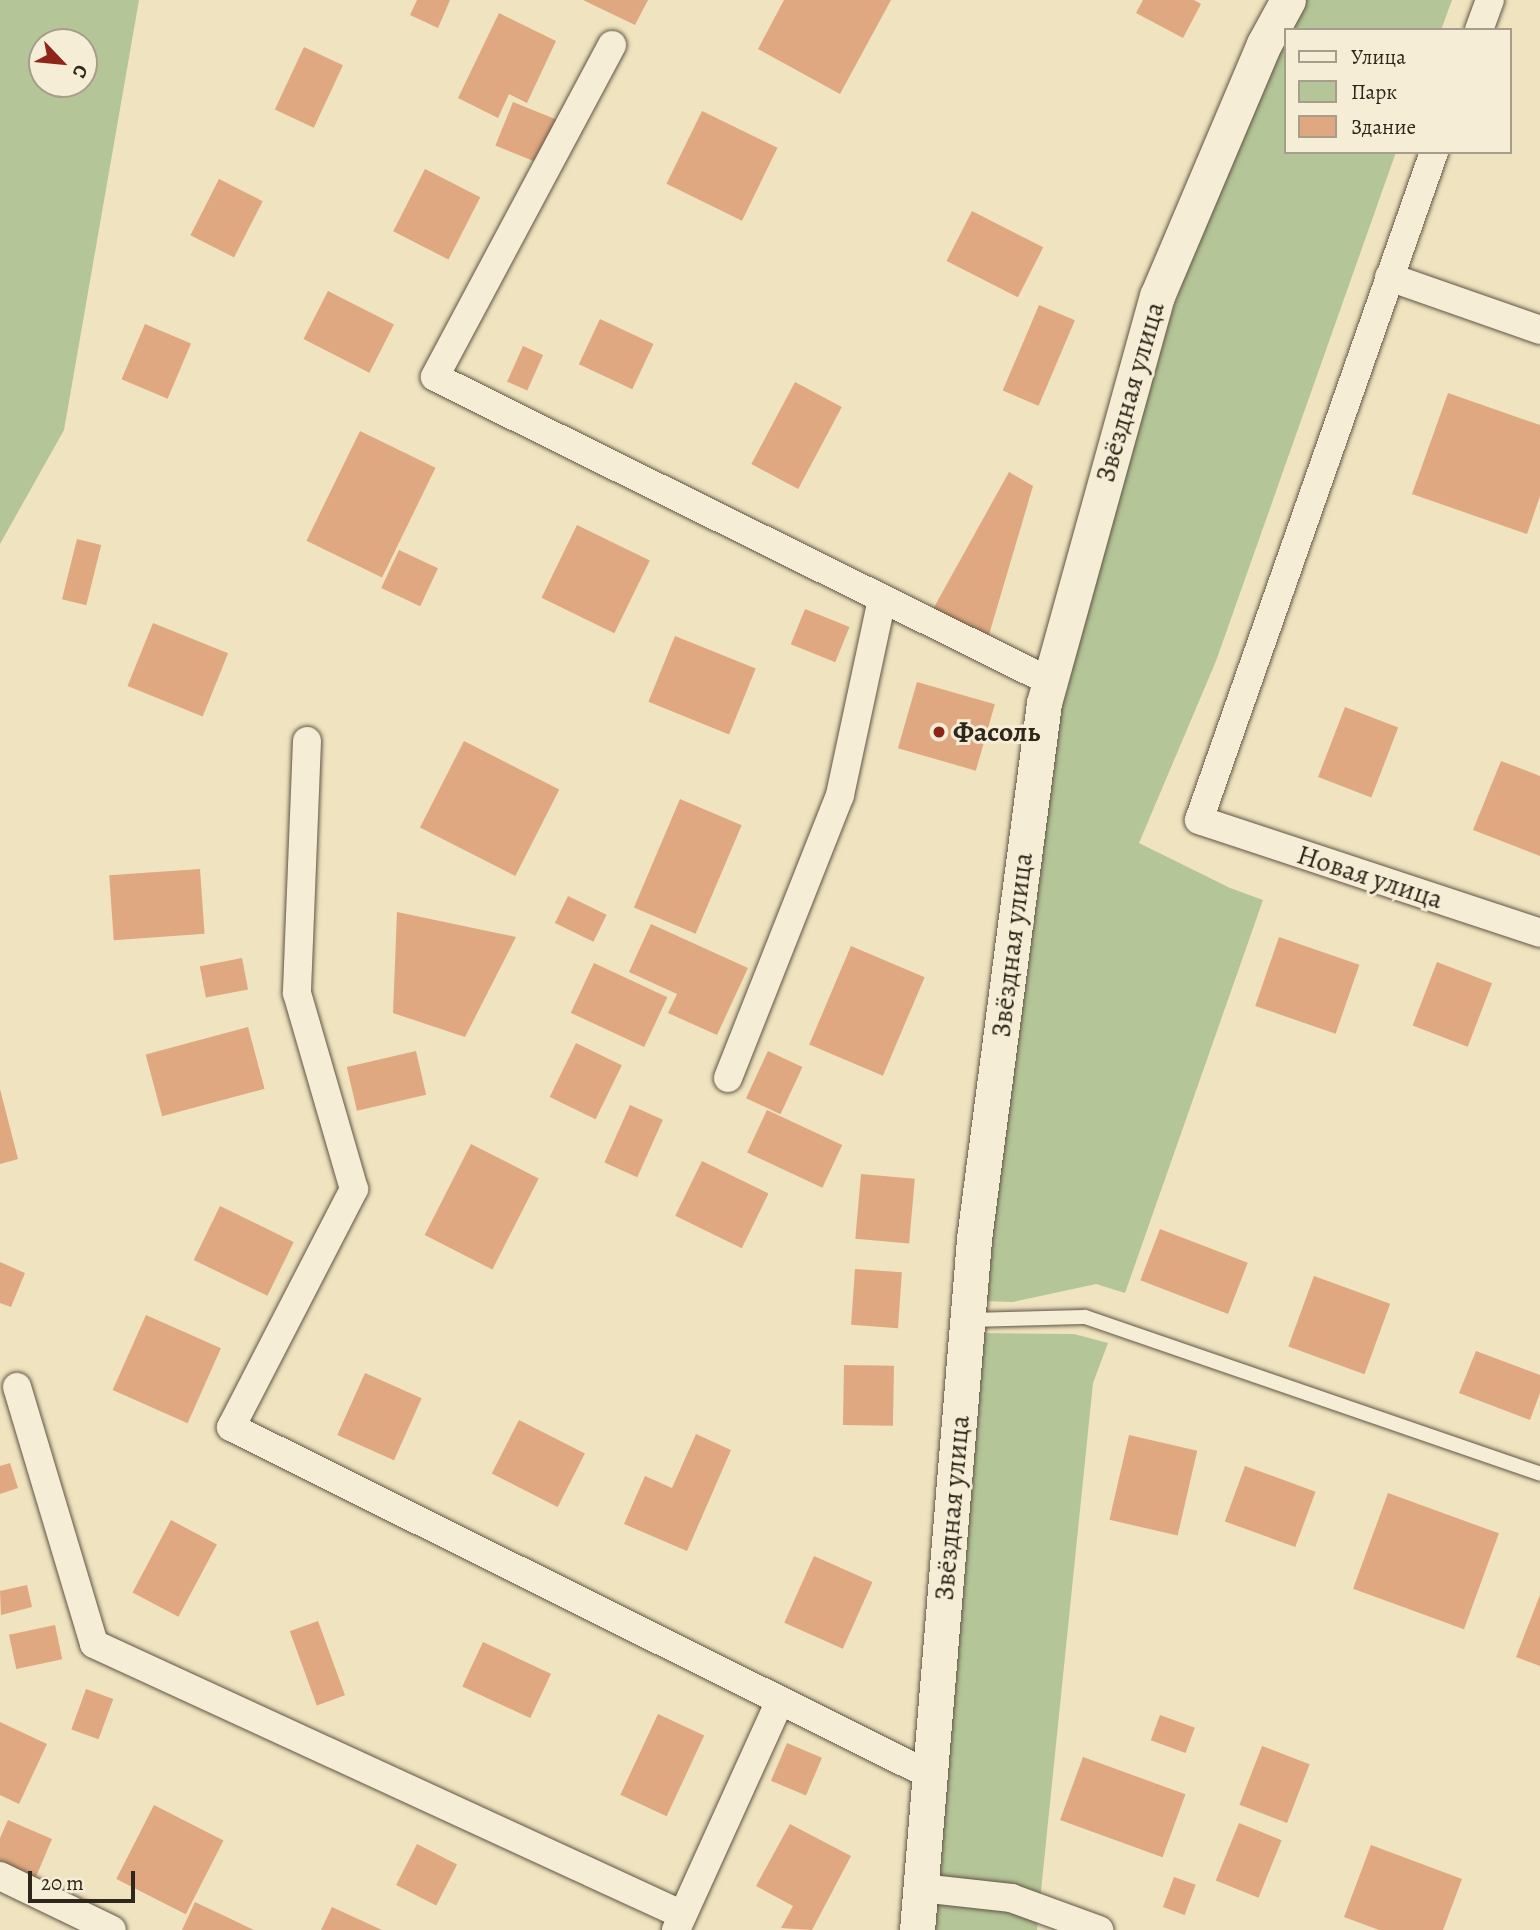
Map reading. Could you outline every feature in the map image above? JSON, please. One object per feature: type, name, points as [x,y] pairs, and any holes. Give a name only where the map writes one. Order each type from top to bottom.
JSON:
[{"type":"street","name":"Звёздная улица","points":[[917,1930],[974,1238],[1044,704],[1157,296],[1264,44],[1288,0]]},
{"type":"street","points":[[1480,28],[1490,0]]},
{"type":"street","points":[[612,45],[435,377],[1049,681]]},
{"type":"street","points":[[1433,154],[1389,277],[1540,330]]},
{"type":"street","name":"Новая улица","points":[[1389,277],[1199,820],[1540,933]]},
{"type":"street","points":[[728,1078],[840,795],[882,599]]},
{"type":"street","points":[[307,741],[297,993],[354,1189],[231,1427],[930,1775]]},
{"type":"street","points":[[17,1387],[94,1644],[680,1922],[780,1701]]},
{"type":"street","points":[[0,1876],[112,1930]]},
{"type":"street","points":[[921,1888],[1011,1898],[1098,1930]]},
{"type":"lane","points":[[968,1320],[1085,1317],[1540,1474]]},
{"type":"green space","points":[[0,0],[139,0],[64,430],[0,544]]},
{"type":"green space","points":[[1306,0],[1452,0],[1442,28],[1291,28]]},
{"type":"green space","points":[[1284,41],[1284,154],[1395,154],[1216,661],[1139,843],[1230,888],[1263,900],[1125,1293],[1096,1284],[1013,1302],[982,1301],[1060,709],[1151,373],[1217,182]]},
{"type":"green space","points":[[976,1333],[1074,1334],[1108,1343],[1093,1383],[1037,1930],[932,1930]]},
{"type":"building","points":[[417,0],[450,0],[438,28],[410,15]]},
{"type":"building","points":[[583,0],[648,0],[635,25]]},
{"type":"building","points":[[784,0],[891,0],[840,94],[758,49]]},
{"type":"building","points":[[1143,0],[1194,0],[1201,4],[1183,38],[1136,13]]},
{"type":"building","points":[[499,13],[556,41],[527,103],[509,94],[498,118],[458,98]]},
{"type":"building","points":[[304,47],[343,65],[314,128],[275,110]]},
{"type":"building","points":[[513,102],[558,120],[540,164],[495,146]]},
{"type":"building","points":[[702,111],[777,148],[742,221],[666,184]]},
{"type":"building","points":[[425,169],[480,197],[448,260],[393,231]]},
{"type":"building","points":[[219,179],[263,201],[234,257],[190,235]]},
{"type":"building","points":[[972,211],[1043,247],[1018,297],[947,261]]},
{"type":"building","points":[[328,291],[394,325],[369,373],[303,339]]},
{"type":"building","points":[[1039,305],[1075,320],[1039,406],[1003,391]]},
{"type":"building","points":[[600,319],[653,344],[632,389],[579,364]]},
{"type":"building","points":[[145,324],[191,344],[168,399],[122,379]]},
{"type":"building","points":[[523,346],[543,355],[527,391],[507,382]]},
{"type":"building","points":[[795,382],[842,407],[798,489],[751,464]]},
{"type":"building","points":[[1448,393],[1540,425],[1540,496],[1527,534],[1412,494]]},
{"type":"building","points":[[360,431],[435,468],[382,577],[307,541]]},
{"type":"building","points":[[1009,472],[1033,486],[988,638],[932,611]]},
{"type":"building","points":[[577,525],[650,561],[614,633],[541,598]]},
{"type":"building","points":[[77,539],[101,545],[86,605],[62,599]]},
{"type":"building","points":[[399,550],[438,568],[420,606],[381,588]]},
{"type":"building","points":[[805,609],[850,627],[835,662],[791,644]]},
{"type":"building","points":[[153,623],[228,653],[203,716],[128,686]]},
{"type":"building","points":[[675,636],[756,669],[729,734],[648,702]]},
{"type":"building","points":[[917,682],[995,704],[976,771],[898,748]]},
{"type":"building","points":[[1345,707],[1398,727],[1371,797],[1318,777]]},
{"type":"building","points":[[464,741],[559,790],[515,876],[420,827]]},
{"type":"building","points":[[1501,761],[1540,776],[1540,856],[1473,830]]},
{"type":"building","points":[[680,799],[742,825],[696,934],[634,908]]},
{"type":"building","points":[[200,869],[205,934],[114,940],[109,875]]},
{"type":"building","points":[[568,896],[607,915],[593,942],[555,923]]},
{"type":"building","points":[[397,912],[516,937],[465,1037],[393,1013]]},
{"type":"building","points":[[651,924],[748,968],[717,1035],[668,1013],[677,994],[629,972]]},
{"type":"building","points":[[1279,937],[1359,965],[1336,1034],[1255,1006]]},
{"type":"building","points":[[851,946],[925,977],[883,1076],[809,1044]]},
{"type":"building","points":[[242,958],[248,989],[206,998],[200,966]]},
{"type":"building","points":[[1437,962],[1492,983],[1468,1047],[1413,1025]]},
{"type":"building","points":[[594,963],[667,997],[644,1047],[571,1013]]},
{"type":"building","points":[[248,1027],[265,1089],[162,1116],[146,1054]]},
{"type":"building","points":[[576,1043],[622,1065],[596,1119],[550,1097]]},
{"type":"building","points":[[416,1051],[426,1095],[357,1111],[347,1067]]},
{"type":"building","points":[[768,1051],[802,1067],[780,1114],[746,1098]]},
{"type":"building","points":[[0,1089],[18,1159],[0,1164]]},
{"type":"building","points":[[630,1105],[663,1120],[637,1177],[604,1163]]},
{"type":"building","points":[[767,1110],[842,1145],[822,1188],[747,1153]]},
{"type":"building","points":[[471,1144],[539,1179],[492,1269],[425,1235]]},
{"type":"building","points":[[702,1161],[769,1193],[742,1248],[675,1216]]},
{"type":"building","points":[[861,1174],[915,1179],[909,1243],[855,1239]]},
{"type":"building","points":[[220,1206],[294,1242],[267,1296],[194,1260]]},
{"type":"building","points":[[1160,1229],[1248,1263],[1228,1314],[1140,1280]]},
{"type":"building","points":[[0,1262],[25,1273],[11,1307],[0,1303]]},
{"type":"building","points":[[855,1269],[902,1272],[898,1328],[851,1325]]},
{"type":"building","points":[[1314,1276],[1390,1304],[1364,1374],[1288,1346]]},
{"type":"building","points":[[146,1315],[221,1348],[188,1423],[113,1390]]},
{"type":"building","points":[[1476,1351],[1540,1375],[1540,1393],[1530,1420],[1459,1393]]},
{"type":"building","points":[[844,1365],[894,1366],[893,1426],[843,1425]]},
{"type":"building","points":[[365,1373],[422,1398],[394,1460],[337,1435]]},
{"type":"building","points":[[519,1420],[585,1454],[558,1507],[492,1473]]},
{"type":"building","points":[[696,1434],[731,1450],[687,1551],[624,1524],[645,1476],[672,1488]]},
{"type":"building","points":[[1129,1435],[1197,1451],[1178,1536],[1109,1520]]},
{"type":"building","points":[[10,1463],[18,1488],[0,1494],[0,1466]]},
{"type":"building","points":[[1245,1466],[1315,1492],[1295,1547],[1225,1521]]},
{"type":"building","points":[[1388,1493],[1499,1533],[1464,1629],[1353,1589]]},
{"type":"building","points":[[171,1520],[217,1544],[178,1617],[133,1592]]},
{"type":"building","points":[[814,1556],[872,1582],[843,1649],[784,1623]]},
{"type":"building","points":[[27,1585],[32,1607],[1,1615],[0,1591]]},
{"type":"building","points":[[1540,1595],[1540,1666],[1516,1657]]},
{"type":"building","points":[[318,1621],[345,1695],[317,1705],[290,1631]]},
{"type":"building","points":[[55,1625],[62,1659],[16,1669],[9,1635]]},
{"type":"building","points":[[483,1642],[551,1674],[530,1718],[462,1686]]},
{"type":"building","points":[[86,1689],[113,1699],[99,1739],[71,1729]]},
{"type":"building","points":[[658,1714],[704,1736],[667,1816],[620,1795]]},
{"type":"building","points":[[1160,1715],[1195,1728],[1186,1753],[1151,1740]]},
{"type":"building","points":[[0,1722],[47,1744],[19,1804],[0,1795]]},
{"type":"building","points":[[787,1743],[822,1758],[806,1796],[771,1781]]},
{"type":"building","points":[[1262,1746],[1310,1764],[1287,1823],[1239,1805]]},
{"type":"building","points":[[1083,1757],[1185,1794],[1163,1857],[1060,1820]]},
{"type":"building","points":[[154,1805],[223,1840],[186,1914],[116,1879]]},
{"type":"building","points":[[8,1820],[52,1839],[35,1879],[0,1864],[0,1838]]},
{"type":"building","points":[[1239,1823],[1282,1840],[1258,1898],[1216,1880]]},
{"type":"building","points":[[790,1824],[851,1856],[812,1930],[781,1928],[793,1906],[756,1886]]},
{"type":"building","points":[[417,1844],[457,1864],[436,1905],[396,1885]]},
{"type":"building","points":[[1371,1845],[1462,1879],[1443,1930],[1379,1930],[1344,1917]]},
{"type":"building","points":[[1174,1877],[1196,1885],[1185,1915],[1163,1907]]},
{"type":"building","points":[[195,1902],[254,1930],[182,1930]]},
{"type":"building","points":[[332,1907],[382,1930],[321,1930]]},
{"type":"place","name":"Фасоль","points":[[939,732]]}]
